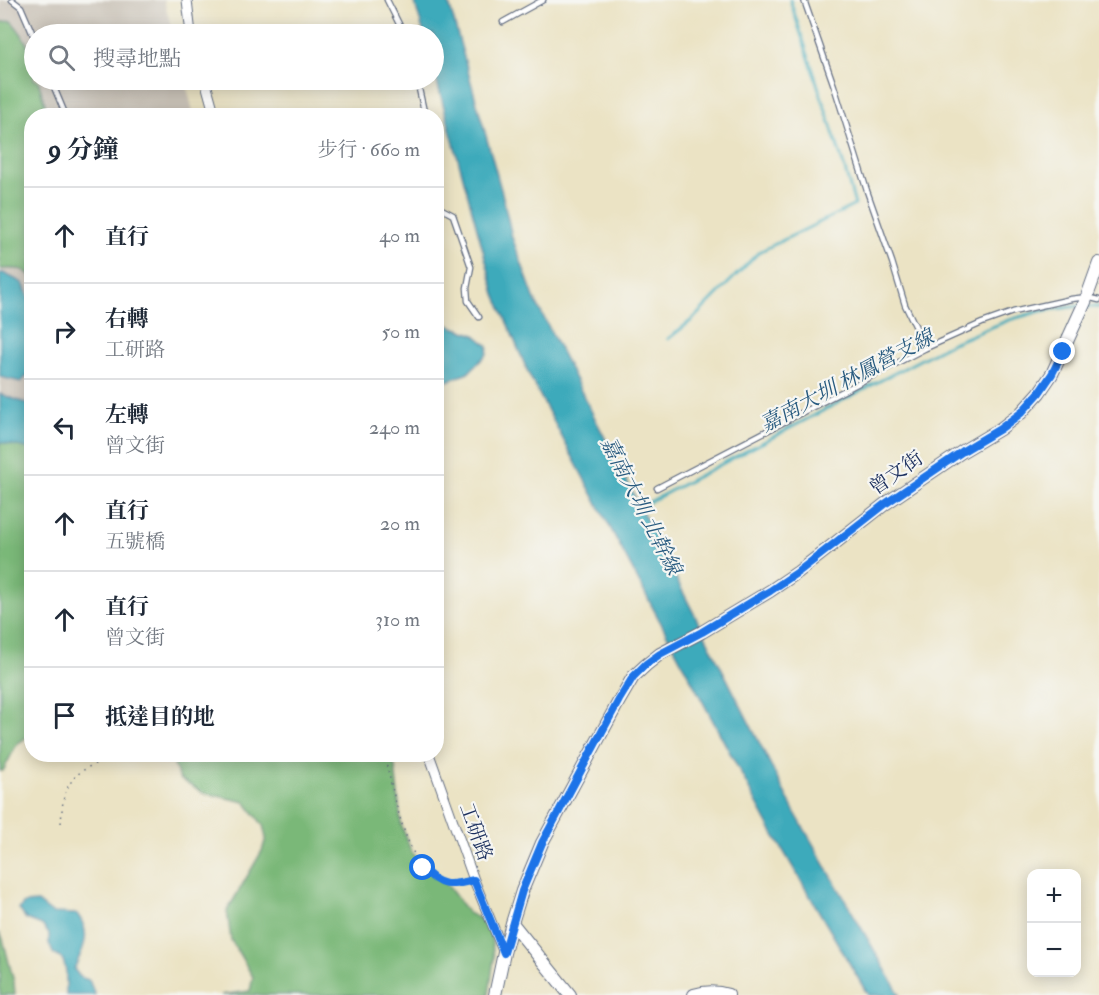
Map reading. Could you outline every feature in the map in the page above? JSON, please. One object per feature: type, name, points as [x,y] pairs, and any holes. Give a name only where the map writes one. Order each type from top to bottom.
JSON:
[{"type":"main road","points":[[1090,299],[1099,263]]},
{"type":"main road","name":"曾文街","points":[[512,923],[522,891],[542,843],[633,677],[660,654],[702,632],[798,572],[885,504],[1021,413],[1052,374],[1079,316],[1090,299]]},
{"type":"main road","points":[[495,995],[512,923]]},
{"type":"main road","points":[[512,923],[570,995]]},
{"type":"main road","points":[[694,995],[714,992],[728,995]]},
{"type":"street","points":[[188,0],[190,24]]},
{"type":"street","points":[[208,90],[213,108]]},
{"type":"street","name":"工研路","points":[[432,762],[474,880],[504,953]]},
{"type":"lane","points":[[12,0],[21,7],[29,24]]},
{"type":"lane","points":[[387,0],[399,24]]},
{"type":"lane","points":[[503,22],[543,0]]},
{"type":"lane","points":[[804,0],[905,305],[926,348]]},
{"type":"lane","points":[[55,90],[63,108]]},
{"type":"lane","points":[[419,90],[423,108]]},
{"type":"lane","points":[[444,210],[453,215],[471,267],[467,288],[468,301],[478,317]]},
{"type":"lane","points":[[657,488],[926,348],[982,323],[1013,312],[1071,299],[1090,299]]},
{"type":"path","points":[[61,823],[64,795],[77,775],[99,762]]},
{"type":"path","points":[[386,762],[406,837],[417,861],[432,878],[445,884],[452,885],[474,880]]},
{"type":"shaded area","points":[[0,0],[164,0],[170,24],[24,24],[24,90],[188,90],[192,108],[24,108],[24,463],[0,462]]},
{"type":"green space","points":[[11,21],[21,34],[24,40],[24,90],[41,90],[46,108],[24,108],[24,271],[0,269],[0,24]]},
{"type":"green space","points":[[0,442],[24,447],[24,739],[17,744],[3,771],[0,771]]},
{"type":"green space","points":[[176,762],[392,762],[395,766],[401,824],[411,851],[420,862],[443,879],[468,913],[481,919],[490,929],[494,958],[489,995],[221,995],[250,991],[253,977],[231,940],[227,911],[262,851],[266,838],[263,825],[245,802],[204,793],[180,779],[174,765]]},
{"type":"green space","points":[[0,933],[14,982],[15,995],[0,995]]},
{"type":"water","points":[[414,0],[448,0],[502,193],[512,237],[535,300],[794,811],[900,995],[868,995],[771,830],[530,377],[495,294],[439,90],[444,90],[444,24],[421,24]]},
{"type":"water","points":[[0,273],[3,273],[24,286],[24,379],[21,382],[0,377]]},
{"type":"water","points":[[444,324],[475,335],[488,346],[487,354],[468,373],[444,382]]},
{"type":"water","points":[[0,394],[24,403],[24,447],[0,442]]},
{"type":"water","points":[[38,902],[52,913],[77,914],[82,921],[85,928],[85,942],[74,969],[80,977],[89,980],[95,995],[66,995],[66,971],[63,960],[53,953],[49,943],[49,934],[42,925],[26,919],[19,909],[24,903]]},
{"type":"waterway","points":[[668,339],[692,320],[759,252],[855,205],[790,0]]},
{"type":"waterway","name":"嘉南大圳 林鳳營支線","points":[[636,509],[950,344],[1009,320],[1041,311],[1080,306]]},
{"type":"waterway","name":"嘉南大圳 林鳳營支線","points":[[1086,307],[1099,307]]},
{"type":"route","points":[[423,868],[432,878],[445,884],[452,885],[474,880],[504,953],[522,891],[542,843],[633,677],[660,654],[770,591],[885,504],[1000,429],[1021,413],[1039,393],[1063,352]]},
{"type":"water label","name":"嘉南大圳 北幹線","points":[[641,506]]}]
